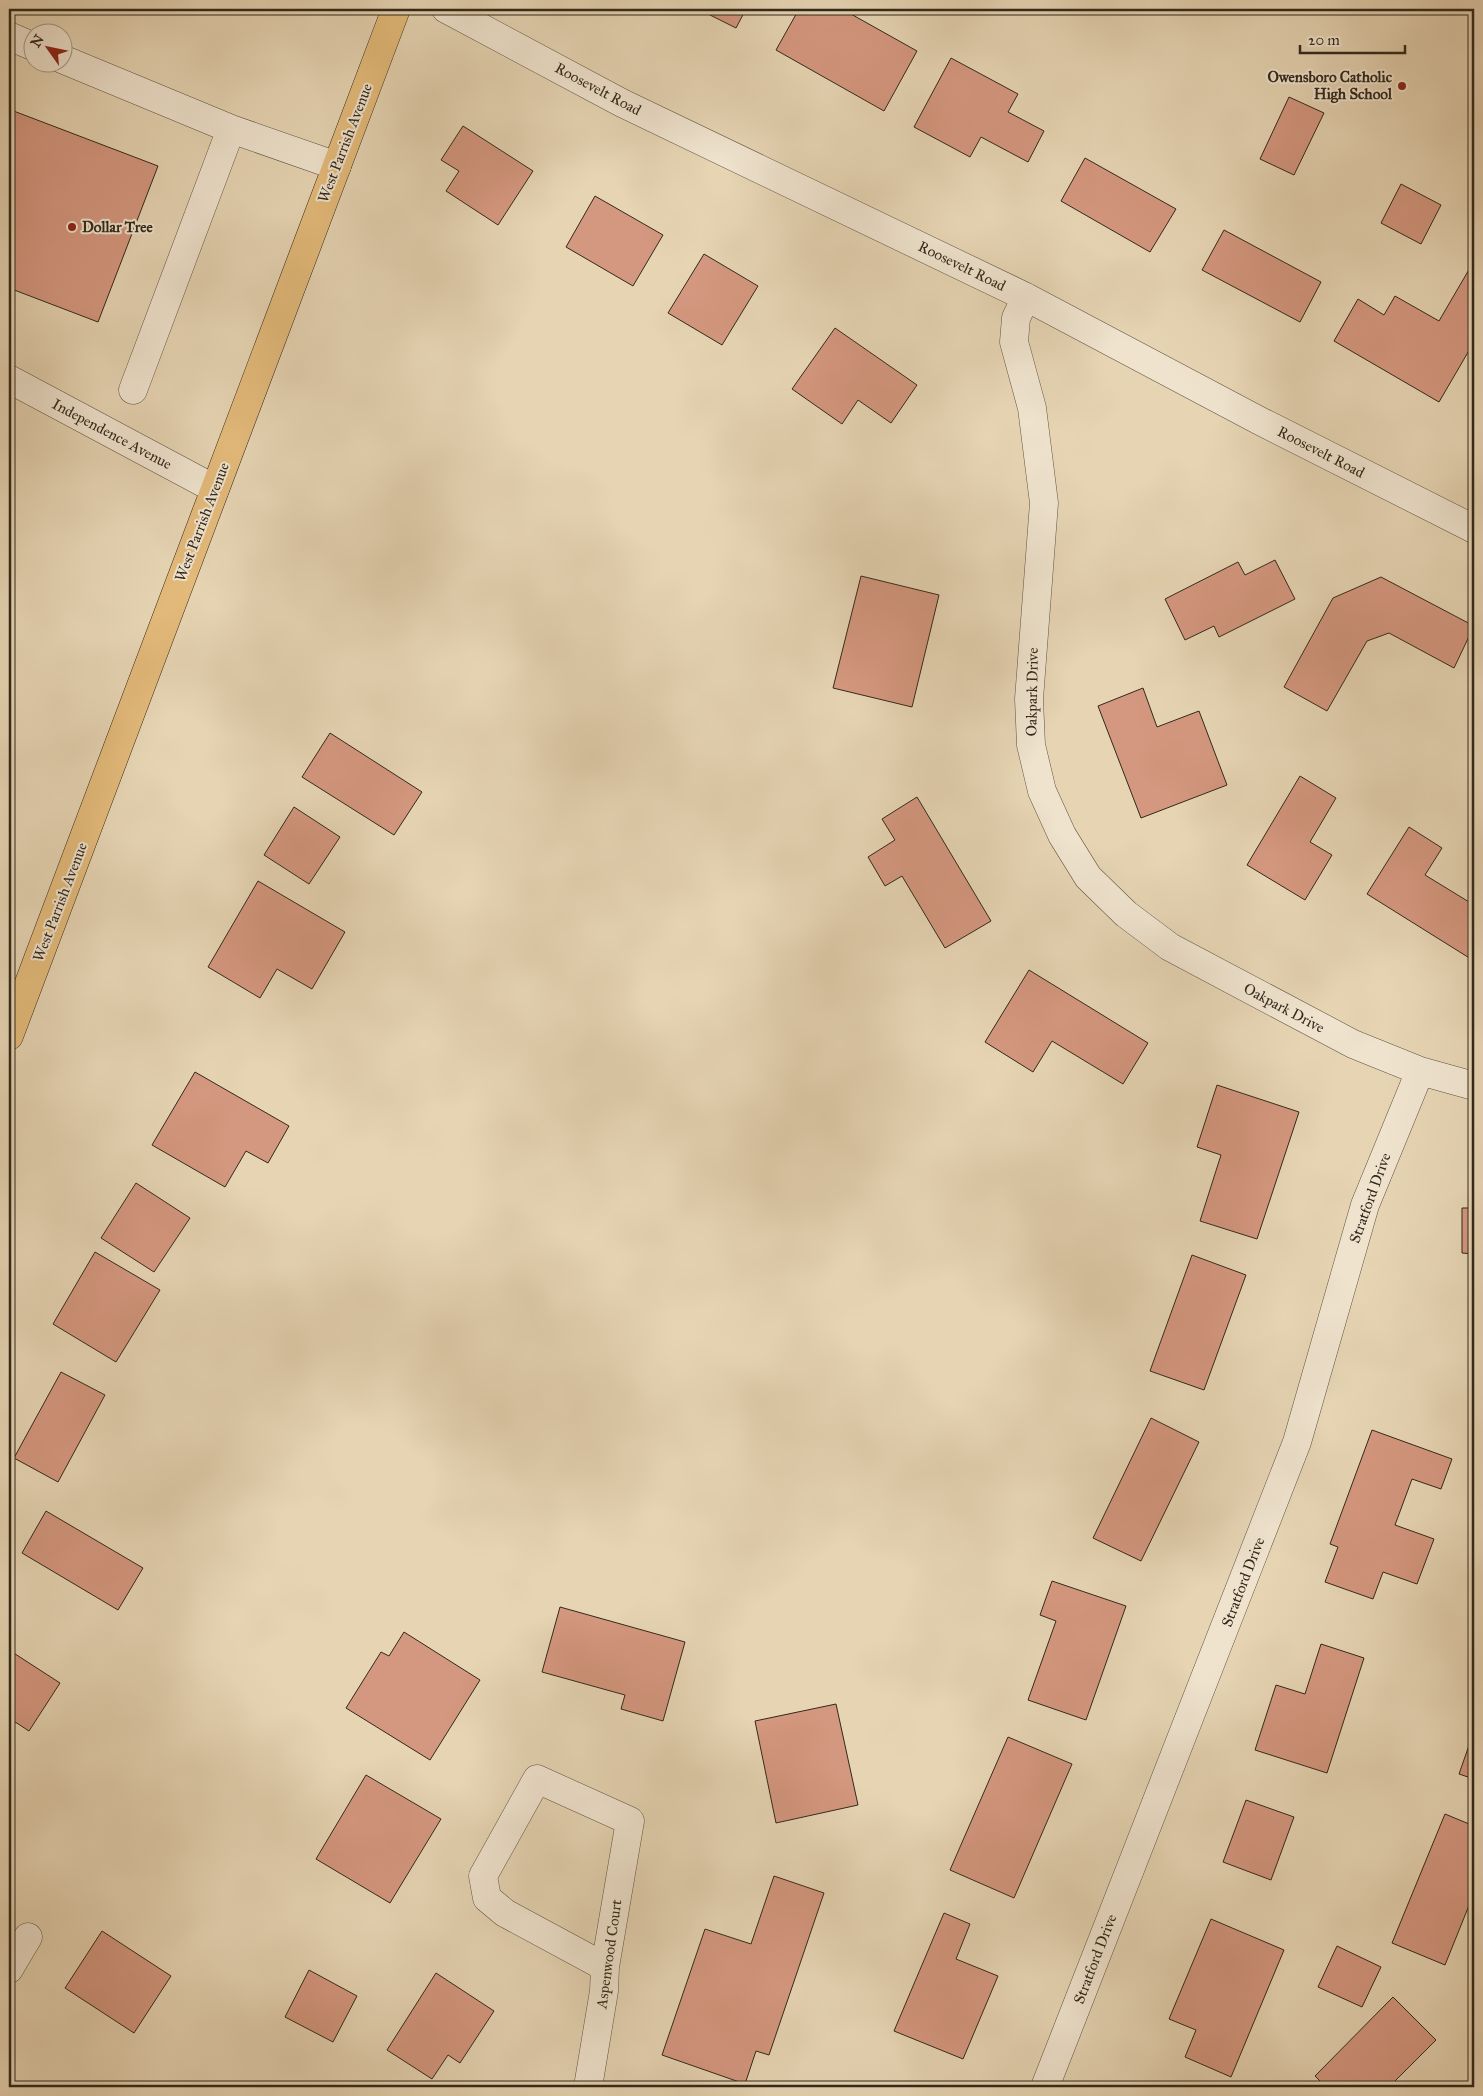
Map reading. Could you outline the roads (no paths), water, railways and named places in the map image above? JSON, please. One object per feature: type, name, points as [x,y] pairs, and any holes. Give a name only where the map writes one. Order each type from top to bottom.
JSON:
[{"type":"main road","name":"West Parrish Avenue","points":[[9,1036],[396,9]]},
{"type":"street","name":"Roosevelt Road","points":[[446,9],[622,103],[1026,297],[1260,421],[1474,530]]},
{"type":"street","points":[[9,36],[22,42]]},
{"type":"street","points":[[72,63],[231,129],[337,166]]},
{"type":"street","points":[[134,390],[231,129]]},
{"type":"street","name":"Oakpark Drive","points":[[1026,297],[1016,318],[1014,342],[1032,408],[1044,503],[1029,699],[1031,746],[1042,791],[1062,835],[1088,877],[1126,914],[1170,947],[1353,1044],[1420,1071],[1474,1086]]},
{"type":"street","name":"Independence Avenue","points":[[9,379],[215,489]]},
{"type":"street","name":"Stratford Drive","points":[[1045,2087],[1297,1442],[1365,1205],[1420,1071]]},
{"type":"street","name":"Aspenwood Court","points":[[588,2087],[604,1991],[605,1967],[630,1821],[536,1780],[483,1876],[487,1898],[505,1913],[605,1967]]},
{"type":"street","points":[[9,1969],[28,1937]]},
{"type":"place","name":"Owensboro Catholic High School","points":[[1402,86]]},
{"type":"place","name":"Dollar Tree","points":[[72,227]]}]
